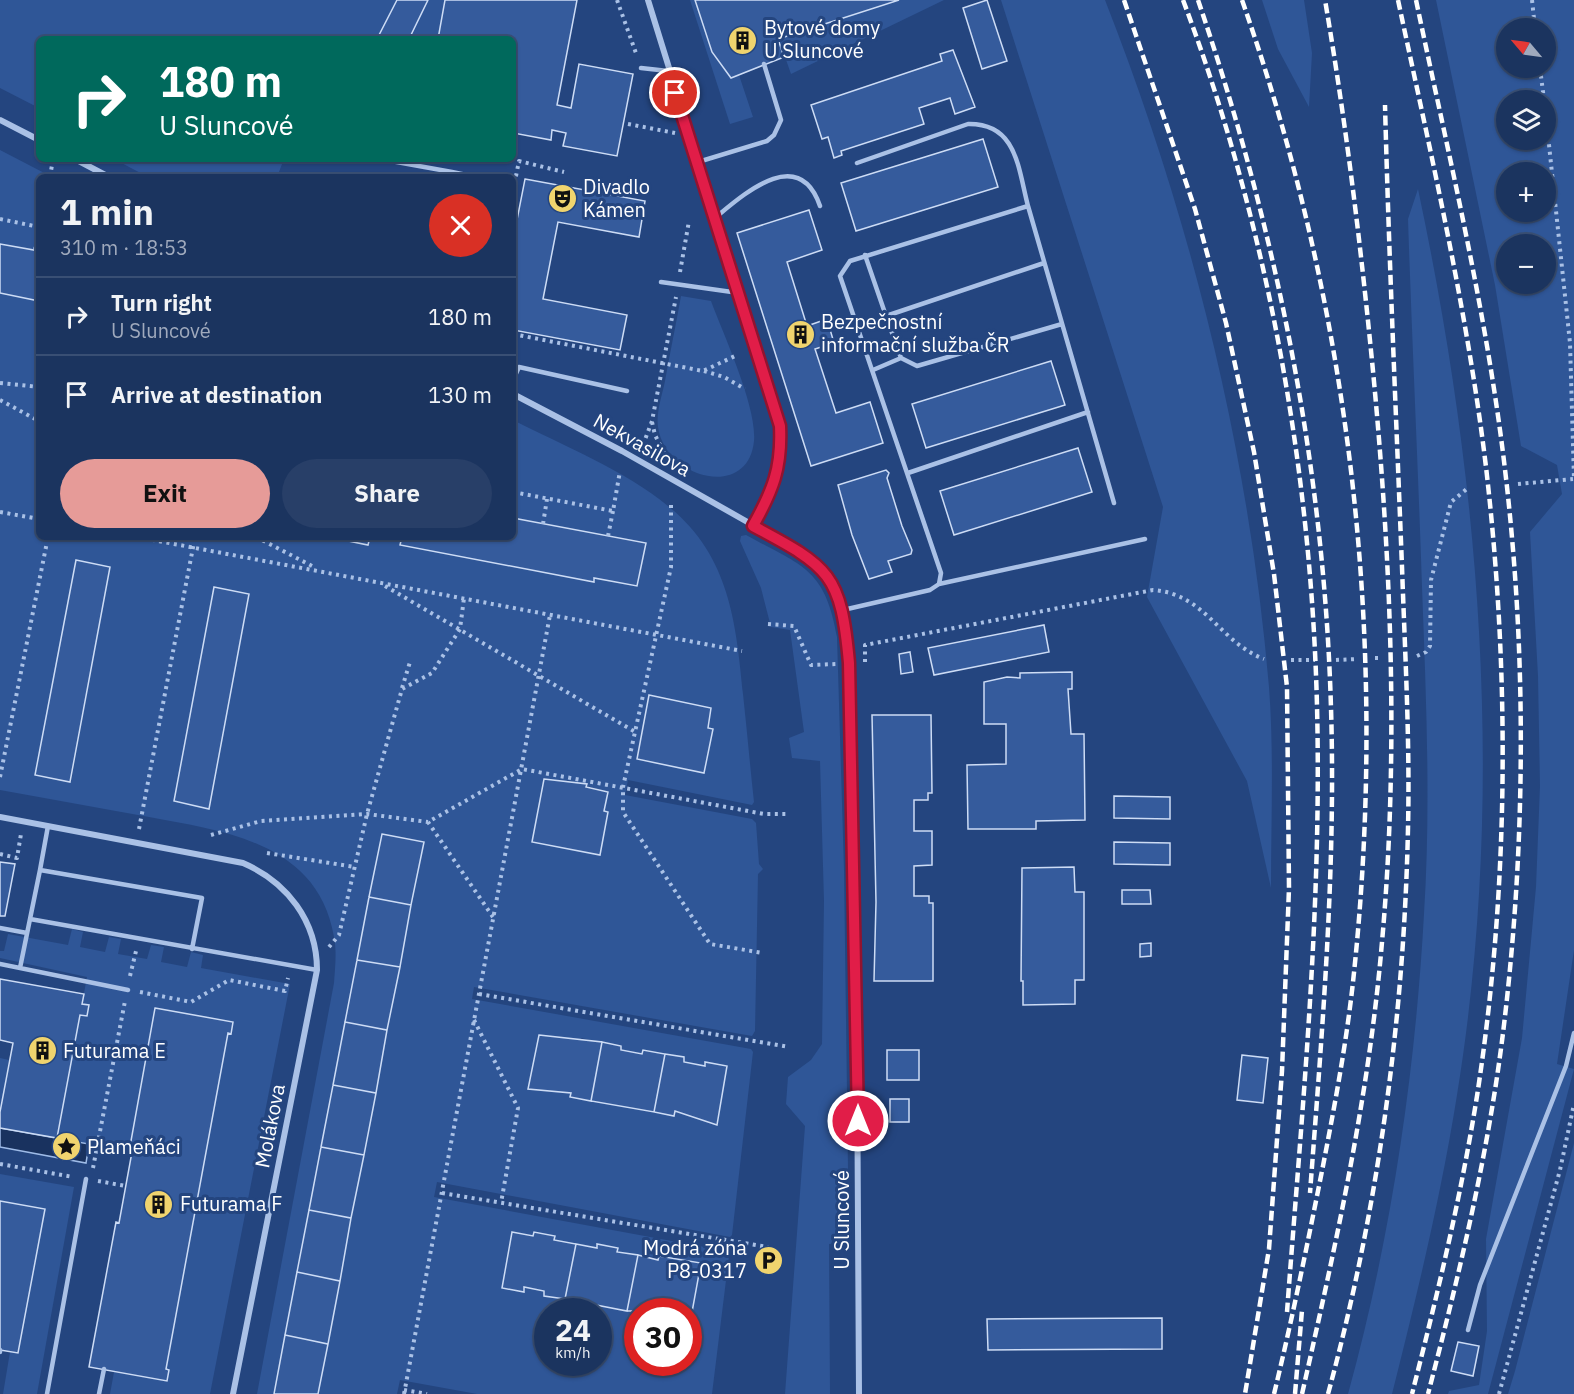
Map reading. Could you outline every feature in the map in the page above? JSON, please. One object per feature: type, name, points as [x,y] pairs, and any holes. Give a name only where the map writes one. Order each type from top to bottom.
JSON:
[{"type":"street","points":[[648,0],[668,71],[716,217],[780,426],[781,456],[764,506],[753,526]]},
{"type":"street","points":[[0,120],[36,138]]},
{"type":"street","points":[[81,162],[103,174]]},
{"type":"street","name":"Nekvasilova","points":[[516,396],[622,451],[753,526]]},
{"type":"street","name":"U Sluncové","points":[[753,526],[815,562],[833,584],[843,610],[849,663],[857,1029],[859,1394]]},
{"type":"street","name":"Molákova","points":[[0,817],[215,856],[266,873],[286,890],[312,934],[317,953],[317,970],[233,1394]]},
{"type":"lane","points":[[698,162],[767,141],[774,135],[781,120],[764,64]]},
{"type":"lane","points":[[641,68],[668,71]]},
{"type":"lane","points":[[857,163],[968,124],[980,124],[1004,135],[1013,148],[1114,503]]},
{"type":"lane","points":[[394,162],[451,174]]},
{"type":"lane","points":[[716,217],[758,183],[770,178],[795,178],[807,184],[816,193],[820,206]]},
{"type":"lane","points":[[939,584],[941,573],[840,276],[850,261],[865,255],[1028,206]]},
{"type":"lane","points":[[865,255],[901,358],[917,366],[939,362],[1062,324]]},
{"type":"lane","points":[[886,316],[1044,263]]},
{"type":"lane","points":[[661,282],[739,293]]},
{"type":"lane","points":[[873,370],[901,358]]},
{"type":"lane","points":[[516,374],[519,367],[627,391]]},
{"type":"lane","points":[[908,473],[1088,412]]},
{"type":"lane","points":[[843,610],[930,590],[939,584],[1145,539]]},
{"type":"lane","points":[[20,968],[48,826]]},
{"type":"lane","points":[[40,870],[202,898],[192,949]]},
{"type":"lane","points":[[30,920],[317,970]]},
{"type":"lane","points":[[0,928],[27,933]]},
{"type":"lane","points":[[0,964],[128,990]]},
{"type":"lane","points":[[1468,1330],[1480,1285],[1566,1066],[1574,1033]]},
{"type":"lane","points":[[47,1394],[88,1180]]},
{"type":"lane","points":[[99,1394],[104,1370]]},
{"type":"path","points":[[617,0],[641,68]]},
{"type":"path","points":[[1532,0],[1534,18]]},
{"type":"path","points":[[628,124],[690,136]]},
{"type":"path","points":[[1518,484],[1574,479],[1570,343],[1550,150]]},
{"type":"path","points":[[516,176],[519,161],[564,172]]},
{"type":"path","points":[[0,219],[36,227]]},
{"type":"path","points":[[643,446],[652,421],[664,364],[689,221]]},
{"type":"path","points":[[35,250],[36,244]]},
{"type":"path","points":[[516,335],[703,371],[724,377],[745,389]]},
{"type":"path","points":[[703,371],[735,356]]},
{"type":"path","points":[[0,383],[36,387]]},
{"type":"path","points":[[0,400],[36,419]]},
{"type":"path","points":[[652,421],[655,435],[667,460]]},
{"type":"path","points":[[608,536],[620,471]]},
{"type":"path","points":[[1417,656],[1426,652],[1430,645],[1431,580],[1451,502],[1468,488]]},
{"type":"path","points":[[516,493],[612,511]]},
{"type":"path","points":[[543,524],[547,499]]},
{"type":"path","points":[[671,505],[671,567],[637,734],[623,788],[623,812],[710,944],[763,953]]},
{"type":"path","points":[[0,512],[36,518]]},
{"type":"path","points":[[0,777],[47,540]]},
{"type":"path","points":[[152,540],[464,598],[657,637],[742,651]]},
{"type":"path","points":[[137,842],[194,540]]},
{"type":"path","points":[[262,540],[322,571]]},
{"type":"path","points":[[382,584],[637,734]]},
{"type":"path","points":[[867,662],[866,645],[1153,590],[1167,591],[1185,597],[1197,605],[1239,646],[1264,659]]},
{"type":"path","points":[[402,689],[432,672],[460,629],[464,598]]},
{"type":"path","points":[[427,1394],[404,1392],[550,615]]},
{"type":"path","points":[[768,624],[794,626],[811,666],[836,664]]},
{"type":"path","points":[[1336,660],[1357,659]]},
{"type":"path","points":[[1291,660],[1315,660]]},
{"type":"path","points":[[317,953],[330,946],[339,935],[367,814],[410,662]]},
{"type":"path","points":[[211,835],[261,821],[367,814],[428,822],[522,769],[764,814],[788,814]]},
{"type":"path","points":[[428,822],[493,918]]},
{"type":"path","points":[[0,854],[18,858],[19,846]]},
{"type":"path","points":[[267,853],[355,867]]},
{"type":"path","points":[[88,1180],[138,939]]},
{"type":"path","points":[[128,990],[191,1002],[229,980],[285,991],[290,966]]},
{"type":"path","points":[[479,994],[789,1047]]},
{"type":"path","points":[[474,1020],[518,1108],[501,1203]]},
{"type":"path","points":[[1499,1394],[1560,1170],[1574,1104]]},
{"type":"path","points":[[0,1164],[126,1186]]},
{"type":"path","points":[[442,1193],[768,1247]]},
{"type":"shaded area","points":[[0,0],[445,0],[439,36],[36,36],[36,106],[0,88]]},
{"type":"shaded area","points":[[690,0],[695,0],[712,53],[731,78],[739,75],[753,117],[730,124]]},
{"type":"shaded area","points":[[765,0],[944,0],[791,74]]},
{"type":"shaded area","points":[[1001,0],[1105,0],[1164,167],[1212,338],[1247,511],[1260,599],[1271,712],[1271,888],[1247,781],[1147,597],[1163,507]]},
{"type":"shaded area","points":[[1262,0],[1304,0],[1312,53],[1309,107],[1278,49]]},
{"type":"shaded area","points":[[1436,0],[1574,0],[1574,950],[1557,1064],[1574,1069],[1488,1394],[1448,1394],[1449,1391],[1479,1385],[1487,1331],[1486,1239],[1522,1038],[1536,887],[1540,786],[1538,676],[1530,532],[1562,494],[1557,465],[1521,446],[1496,294],[1556,294],[1556,234],[1496,234],[1496,291]]},
{"type":"shaded area","points":[[0,150],[46,174],[36,174],[36,250],[0,244]]},
{"type":"shaded area","points":[[120,162],[283,162],[278,174],[176,174],[172,172],[171,174],[142,174]]},
{"type":"shaded area","points":[[1418,189],[1440,301],[1458,413],[1471,527],[1480,640],[1483,754],[1480,868],[1472,982],[1457,1095],[1428,1245],[1392,1394],[1348,1394],[1377,1276],[1399,1156],[1414,1035],[1424,914],[1427,832],[1426,710],[1408,219]]},
{"type":"shaded area","points":[[0,293],[36,300],[36,540],[344,540],[368,545],[369,540],[393,540],[401,541],[400,544],[594,582],[594,578],[637,586],[646,543],[516,519],[516,421],[633,481],[668,506],[688,525],[704,546],[717,568],[732,615],[737,641],[754,802],[752,805],[628,780],[625,795],[752,819],[756,823],[759,864],[763,869],[758,874],[755,1031],[752,1036],[474,987],[472,999],[751,1049],[753,1052],[732,1235],[730,1237],[437,1182],[434,1197],[726,1251],[729,1256],[712,1394],[477,1394],[400,1380],[397,1394],[318,1394],[423,843],[382,834],[274,1394],[257,1394],[334,983],[335,943],[325,905],[309,881],[288,861],[264,847],[208,828],[0,790]],"holes":[[[110,567],[71,782],[35,775]],[[214,587],[249,594],[208,808],[174,801]],[[649,696],[711,708],[704,772],[637,759]],[[567,780],[607,792],[604,811],[608,812],[532,842]],[[539,1035],[580,1042],[581,1038],[621,1046],[621,1050],[642,1054],[644,1050],[684,1057],[684,1062],[705,1066],[706,1062],[727,1066],[717,1125],[675,1111],[674,1116],[571,1097],[571,1093],[528,1089]],[[513,1232],[533,1236],[534,1232],[555,1236],[554,1240],[597,1248],[598,1244],[617,1248],[617,1252],[700,1263],[694,1298],[702,1298],[702,1376],[624,1376],[624,1311],[612,1308],[612,1376],[534,1376],[534,1298],[555,1298],[544,1296],[544,1291],[524,1287],[524,1291],[502,1287]]]},
{"type":"shaded area","points":[[681,296],[711,301],[745,391],[754,427],[754,441],[748,460],[737,471],[723,476],[706,476],[690,470],[675,459],[664,445],[658,427],[659,410]]},
{"type":"shaded area","points":[[746,535],[796,563],[818,583],[826,596],[837,637],[844,870],[849,1243],[829,1244],[830,1394],[785,1394],[805,1126],[786,1104],[788,1077],[811,1060],[822,1044],[824,901],[820,761],[792,758],[789,738],[804,732],[790,630],[771,627],[761,588],[740,541],[741,536]]},
{"type":"shaded area","points":[[72,929],[83,932],[80,947],[105,952],[109,937],[121,939],[118,954],[147,959],[151,945],[164,947],[161,962],[187,967],[191,952],[203,955],[201,968],[290,984],[210,1394],[110,1394],[114,1372],[166,1381],[166,1369],[228,1033],[231,1033],[233,1023],[155,1008],[129,1152],[57,1138],[87,977],[0,958],[0,951],[4,951],[8,934],[68,945]]},
{"type":"shaded area","points":[[0,1058],[9,1060],[0,1112]]},
{"type":"shaded area","points":[[0,1128],[89,1144],[86,1163],[0,1147]]},
{"type":"shaded area","points":[[1574,1143],[1574,1394],[1508,1394],[1515,1371]]},
{"type":"shaded area","points":[[0,1174],[74,1187],[37,1394],[3,1394],[10,1352],[18,1353],[44,1209],[0,1201]]},
{"type":"building","points":[[397,0],[428,0],[410,36],[379,36]]},
{"type":"building","points":[[445,0],[577,0],[557,105],[571,108],[579,64],[633,74],[617,156],[563,146],[566,133],[552,130],[551,140],[516,134],[516,36],[439,36]]},
{"type":"building","name":"Bytové domy U Sluncové","points":[[695,0],[899,0],[778,39],[784,57],[731,78],[712,52]]},
{"type":"building","points":[[987,0],[1007,61],[982,69],[963,8]]},
{"type":"building","points":[[953,50],[975,107],[955,114],[950,98],[919,108],[924,124],[841,151],[842,155],[834,158],[828,137],[822,139],[811,105],[942,61],[940,54]]},
{"type":"building","points":[[983,139],[998,187],[856,231],[841,183]]},
{"type":"building","points":[[525,179],[645,201],[639,237],[558,222],[543,299],[627,315],[620,350],[516,331],[516,225]]},
{"type":"building","name":"Bezpečnostní informační služba ČR","points":[[809,210],[822,250],[787,262],[807,326],[827,319],[834,343],[815,349],[836,413],[870,402],[883,443],[811,466],[737,233]]},
{"type":"building","points":[[0,244],[36,250],[36,300],[0,293]]},
{"type":"building","points":[[1051,361],[1065,405],[926,448],[912,404]]},
{"type":"building","points":[[1078,448],[1092,492],[954,535],[940,491]]},
{"type":"building","points":[[886,470],[889,473],[887,478],[902,526],[912,550],[911,554],[888,561],[892,572],[869,579],[852,535],[838,485]]},
{"type":"building","points":[[516,519],[646,543],[637,586],[594,578],[594,582],[400,545],[401,541],[396,540],[516,540]]},
{"type":"building","points":[[344,540],[369,540],[368,545]]},
{"type":"building","points":[[76,560],[110,567],[70,782],[35,775]]},
{"type":"building","points":[[214,587],[249,594],[209,809],[174,801]]},
{"type":"building","points":[[1044,625],[1049,652],[934,675],[928,648]]},
{"type":"building","points":[[910,652],[913,672],[901,674],[899,654]]},
{"type":"building","points":[[1072,672],[1072,689],[1068,689],[1071,734],[1084,734],[1085,820],[1036,821],[1036,829],[968,829],[967,765],[1006,764],[1006,724],[984,724],[984,682],[1007,677],[1020,678],[1020,673]]},
{"type":"building","points":[[649,695],[711,708],[708,728],[713,729],[704,773],[637,759]]},
{"type":"building","points":[[872,715],[931,715],[932,793],[928,793],[928,800],[914,800],[914,831],[932,831],[932,865],[914,866],[914,896],[929,896],[929,903],[933,903],[933,981],[874,981],[876,902]]},
{"type":"building","points":[[544,779],[587,784],[586,787],[608,792],[604,811],[608,812],[600,855],[532,842]]},
{"type":"building","points":[[1114,796],[1170,797],[1170,819],[1114,818]]},
{"type":"building","points":[[382,834],[424,842],[411,905],[369,897]]},
{"type":"building","points":[[1114,842],[1170,843],[1170,865],[1114,864]]},
{"type":"building","points":[[0,862],[15,864],[5,916],[0,916]]},
{"type":"building","points":[[1074,867],[1075,892],[1084,892],[1084,980],[1075,980],[1075,1004],[1023,1005],[1023,981],[1021,981],[1022,868]]},
{"type":"building","points":[[1122,890],[1150,890],[1151,904],[1122,904]]},
{"type":"building","points":[[369,897],[411,905],[400,967],[357,960]]},
{"type":"building","points":[[1151,943],[1151,956],[1140,957],[1140,944]]},
{"type":"building","points":[[357,960],[400,967],[387,1030],[345,1022]]},
{"type":"building","name":"Futurama E","points":[[0,979],[84,994],[82,1004],[89,1005],[87,1016],[80,1015],[57,1138],[0,1128],[0,1112],[13,1043],[0,1040]]},
{"type":"building","name":"Futurama F","points":[[155,1008],[233,1022],[231,1034],[228,1033],[166,1369],[169,1370],[167,1381],[89,1367],[116,1222],[119,1223],[132,1152],[129,1152]]},
{"type":"building","points":[[345,1022],[387,1030],[376,1093],[333,1085]]},
{"type":"building","points":[[539,1035],[602,1042],[591,1101],[570,1097],[571,1093],[528,1089]]},
{"type":"building","points":[[602,1042],[621,1046],[621,1050],[642,1054],[643,1050],[665,1054],[654,1112],[591,1101]]},
{"type":"building","points":[[887,1050],[919,1050],[919,1080],[887,1080]]},
{"type":"building","points":[[665,1054],[684,1057],[684,1062],[705,1066],[705,1062],[727,1066],[717,1125],[675,1111],[674,1116],[654,1112]]},
{"type":"building","points":[[1242,1055],[1268,1058],[1263,1103],[1237,1100]]},
{"type":"building","points":[[333,1085],[376,1093],[364,1155],[321,1147]]},
{"type":"building","points":[[890,1099],[909,1099],[909,1122],[890,1122]]},
{"type":"building","points":[[321,1147],[364,1155],[351,1218],[309,1210]]},
{"type":"building","points":[[0,1201],[45,1209],[18,1353],[0,1350]]},
{"type":"building","points":[[309,1210],[351,1218],[340,1281],[297,1272]]},
{"type":"building","points":[[512,1232],[533,1236],[534,1232],[555,1236],[554,1240],[576,1244],[565,1298],[544,1296],[544,1291],[524,1287],[524,1292],[502,1288]]},
{"type":"building","points":[[576,1244],[597,1248],[597,1244],[618,1248],[617,1252],[638,1255],[630,1298],[624,1298],[624,1310],[612,1308],[612,1298],[565,1298]]},
{"type":"building","points":[[638,1255],[658,1260],[659,1256],[701,1263],[695,1298],[630,1298]]},
{"type":"building","points":[[297,1272],[340,1281],[328,1344],[285,1335]]},
{"type":"building","points":[[1162,1318],[1162,1349],[988,1350],[987,1319]]},
{"type":"building","points":[[285,1335],[328,1344],[318,1394],[274,1394]]},
{"type":"building","points":[[1458,1342],[1479,1346],[1473,1376],[1451,1371]]},
{"type":"railway","points":[[1124,0],[1195,209],[1226,323],[1254,452],[1274,574],[1287,687],[1289,888],[1282,1071],[1269,1249],[1245,1394]]},
{"type":"railway","points":[[1183,0],[1213,85],[1239,171],[1261,258],[1294,436],[1313,616],[1317,706],[1317,858],[1310,1009],[1287,1312]]},
{"type":"railway","points":[[1198,0],[1226,86],[1273,261],[1291,349],[1318,527],[1331,708],[1332,829],[1327,951],[1310,1193]]},
{"type":"railway","points":[[1242,0],[1280,119],[1311,240],[1335,362],[1353,485],[1363,609],[1366,733],[1363,857],[1347,1030],[1322,1171],[1274,1394]]},
{"type":"railway","points":[[1302,1394],[1339,1226],[1369,1056],[1382,942],[1390,799],[1391,656],[1379,442],[1358,232],[1340,92],[1325,0]]},
{"type":"railway","points":[[1398,0],[1459,291],[1478,408],[1494,545],[1502,703],[1500,860],[1488,1018],[1464,1171],[1412,1394]]},
{"type":"railway","points":[[1416,0],[1468,243],[1494,389],[1513,549],[1521,711],[1517,873],[1497,1079],[1472,1215],[1428,1394]]},
{"type":"railway","points":[[1328,1394],[1361,1255],[1385,1114],[1401,971],[1405,900],[1408,730],[1385,105]]},
{"type":"railway","points":[[1295,1394],[1302,1310]]},
{"type":"place","name":"Bytové domy U Sluncové","points":[[743,40]]},
{"type":"place","name":"Divadlo Kámen","points":[[562,199]]},
{"type":"place","name":"Bezpečnostní informační služba ČR","points":[[800,334]]},
{"type":"place","name":"Futurama E","points":[[42,1051]]},
{"type":"place","name":"Plameňáci","points":[[66,1147]]},
{"type":"place","name":"Futurama F","points":[[159,1204]]},
{"type":"place","name":"Modrá zóna P8-0317","points":[[768,1260]]},
{"type":"route","points":[[675,93],[710,198],[780,426],[781,456],[775,479],[753,526],[815,562],[833,584],[843,610],[849,663],[858,1121]]}]
